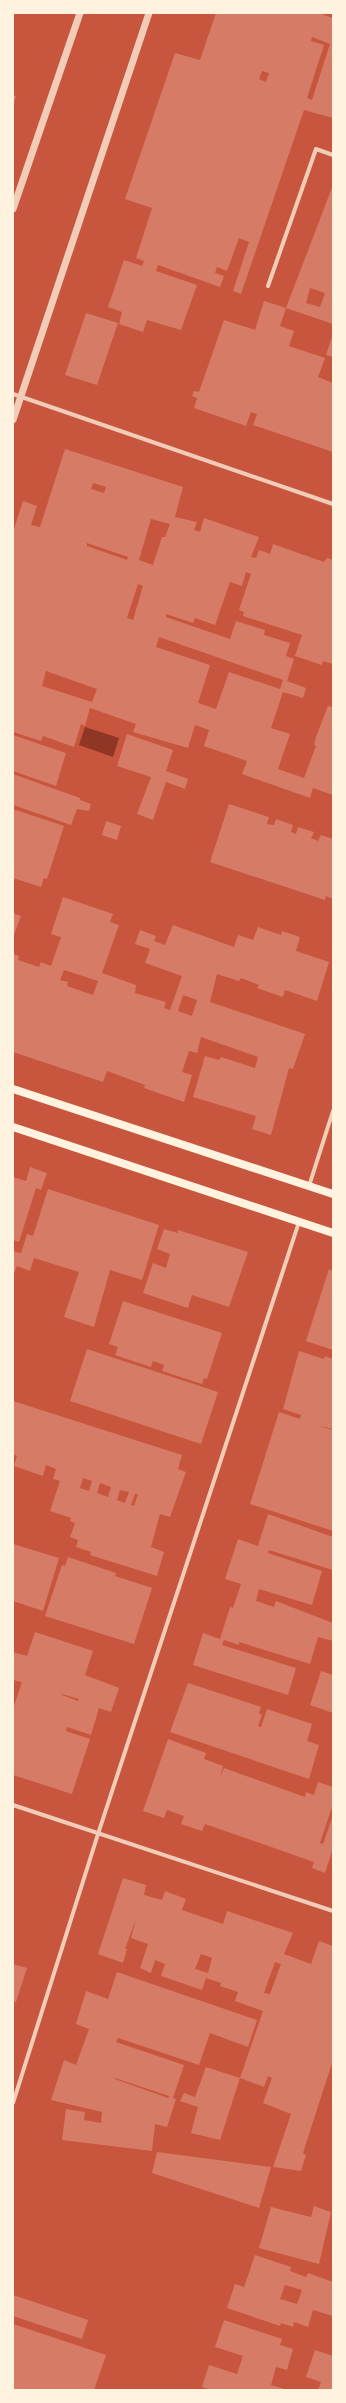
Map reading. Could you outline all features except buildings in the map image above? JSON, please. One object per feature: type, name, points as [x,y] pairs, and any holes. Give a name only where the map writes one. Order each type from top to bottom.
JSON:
[{"type":"main road","points":[[13,1088],[333,1194]]},
{"type":"main road","points":[[13,1127],[333,1233]]},
{"type":"street","points":[[13,209],[80,13]]},
{"type":"street","points":[[13,420],[149,13]]},
{"type":"street","points":[[268,286],[316,149],[333,155]]},
{"type":"street","points":[[13,394],[333,504]]},
{"type":"street","points":[[309,1186],[333,1111]]},
{"type":"street","points":[[13,2103],[98,1834],[299,1222]]},
{"type":"street","points":[[13,1805],[333,1911]]},
{"type":"shaded area","points":[[85,727],[119,738],[113,757],[79,745]]}]
